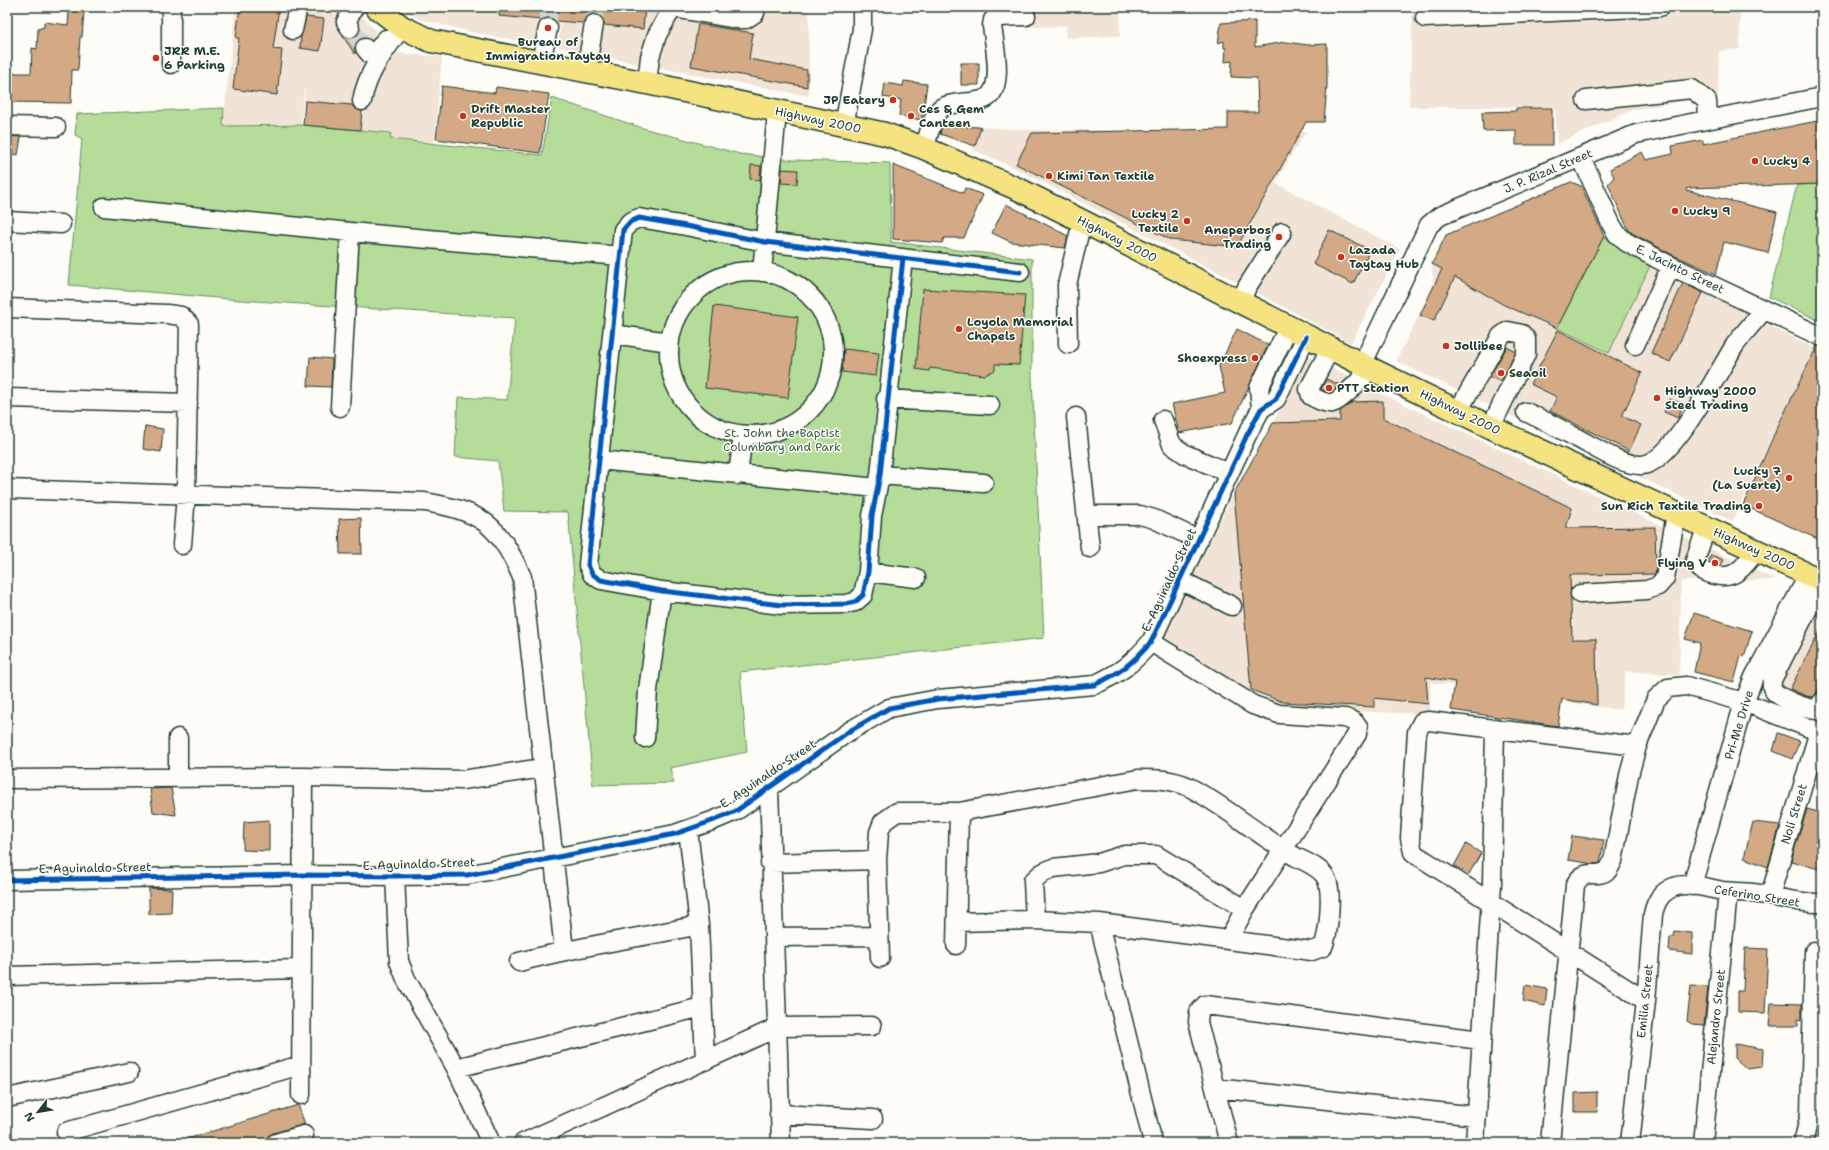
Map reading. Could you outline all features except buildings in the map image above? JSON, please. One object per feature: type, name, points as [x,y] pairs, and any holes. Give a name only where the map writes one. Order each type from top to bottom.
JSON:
[{"type":"main road","name":"Highway 2000","points":[[376,7],[400,26],[431,41],[647,83],[885,134],[924,148],[1020,190],[1297,333],[1491,427],[1818,579]]},
{"type":"street","points":[[171,7],[172,64]]},
{"type":"street","points":[[293,30],[298,7]]},
{"type":"street","points":[[350,28],[346,22],[354,7]]},
{"type":"street","points":[[647,83],[650,57],[657,35],[673,7],[736,19],[746,19],[755,13],[756,7]]},
{"type":"street","points":[[844,126],[862,29],[862,7]]},
{"type":"street","points":[[1425,18],[1584,9],[1660,7]]},
{"type":"street","points":[[924,148],[936,114],[941,108],[949,105],[983,101],[989,97],[994,90],[997,73],[992,26],[993,20],[1000,17],[1026,16]]},
{"type":"street","points":[[586,71],[594,24]]},
{"type":"street","points":[[365,48],[370,54],[375,53],[400,26]]},
{"type":"street","points":[[362,101],[365,86],[374,68],[400,26]]},
{"type":"street","points":[[541,62],[548,28]]},
{"type":"street","points":[[1586,100],[1692,88],[1707,101],[1708,118]]},
{"type":"street","name":"J. P. Rizal Street","points":[[1367,367],[1429,225],[1440,216],[1636,134],[1708,118],[1822,97]]},
{"type":"street","points":[[762,272],[777,112]]},
{"type":"street","points":[[7,126],[56,127]]},
{"type":"street","name":"E. Jacinto Street","points":[[1581,157],[1611,224],[1626,242],[1671,266],[1822,337]]},
{"type":"street","points":[[104,206],[350,232],[620,256]]},
{"type":"street","points":[[903,258],[878,481],[872,516],[868,572],[863,596],[855,602],[846,604],[782,605],[662,591],[600,580],[592,574],[588,565],[620,256],[623,230],[630,222],[639,218],[765,242],[903,258],[1020,272]]},
{"type":"street","points":[[7,221],[61,224]]},
{"type":"street","points":[[1068,344],[1067,285],[1082,221]]},
{"type":"street","points":[[340,407],[350,232]]},
{"type":"street","points":[[1240,303],[1247,287],[1282,232]]},
{"type":"street","points":[[1635,345],[1671,266]]},
{"type":"street","points":[[736,272],[762,272],[788,280],[809,295],[818,306],[827,324],[833,343],[833,356],[828,383],[822,395],[805,416],[783,430],[763,435],[743,435],[718,429],[696,414],[687,404],[679,393],[670,368],[670,342],[677,317],[683,306],[701,288],[712,280],[736,272]]},
{"type":"street","points":[[7,308],[181,316],[188,324],[186,495],[182,545]]},
{"type":"street","points":[[1526,412],[1613,457],[1633,464],[1646,464],[1662,454],[1680,434],[1697,410],[1736,345],[1764,310]]},
{"type":"street","points":[[1458,411],[1501,336],[1508,331],[1522,334],[1526,339],[1526,354],[1491,427]]},
{"type":"street","name":"E. Aguinaldo Street","points":[[7,880],[303,875],[467,875],[554,859],[688,830],[736,811],[848,732],[889,708],[938,699],[1094,685],[1114,675],[1133,662],[1151,642],[1229,473],[1261,409],[1259,388],[1297,333]]},
{"type":"street","points":[[612,334],[670,342]]},
{"type":"street","points":[[1330,349],[1309,390],[1311,396],[1323,402],[1333,403],[1343,396],[1367,367]]},
{"type":"street","points":[[7,398],[188,402]]},
{"type":"street","points":[[886,399],[990,405]]},
{"type":"street","points":[[1076,417],[1090,548]]},
{"type":"street","points":[[1163,420],[1172,444],[1185,454],[1229,473]]},
{"type":"street","points":[[738,475],[743,435]]},
{"type":"street","points":[[599,460],[738,475],[878,481],[984,483]]},
{"type":"street","points":[[7,489],[426,502],[451,506],[473,514],[495,530],[510,551],[522,577],[564,950]]},
{"type":"street","points":[[1580,594],[1647,590],[1658,586],[1665,578],[1676,514]]},
{"type":"street","points":[[1087,516],[1140,515],[1154,519],[1199,540]]},
{"type":"street","points":[[1706,528],[1695,561],[1699,568],[1704,572],[1719,577],[1731,577],[1740,571],[1756,551]]},
{"type":"street","points":[[868,572],[916,578]]},
{"type":"street","points":[[1818,579],[1772,680],[1772,686],[1778,695],[1809,709],[1816,709],[1822,702]]},
{"type":"street","name":"Pri-Me Drive","points":[[1692,886],[1744,702],[1754,677],[1818,579]]},
{"type":"street","points":[[1180,580],[1232,606]]},
{"type":"street","points":[[645,738],[648,690],[662,591]]},
{"type":"street","points":[[1151,642],[1253,705],[1279,714],[1345,718],[1353,721],[1358,726],[1357,734],[1245,909],[1228,940]]},
{"type":"street","points":[[1550,1143],[1575,885],[1579,878],[1587,873],[1598,874],[1608,870],[1613,862],[1629,775],[1637,746],[1656,699],[1668,688],[1686,686],[1744,702],[1820,732]]},
{"type":"street","points":[[1637,746],[1495,728],[1429,721],[1422,722],[1416,732],[1410,838],[1412,852],[1646,1001]]},
{"type":"street","points":[[1475,1143],[1491,901],[1495,728]]},
{"type":"street","name":"Noli Street","points":[[1770,896],[1820,732]]},
{"type":"street","points":[[178,738],[178,777]]},
{"type":"street","points":[[7,779],[303,777],[462,780],[544,768]]},
{"type":"street","points":[[301,1095],[303,777]]},
{"type":"street","points":[[880,958],[877,860],[879,832],[883,822],[897,812],[959,812],[1138,778],[1166,779],[1188,787],[1283,850],[1315,868],[1326,876],[1329,886],[1327,937],[1323,947],[1312,951],[1099,923],[1035,920],[957,922]]},
{"type":"street","points":[[769,788],[770,863],[778,1027],[778,1142]]},
{"type":"street","points":[[956,945],[959,812]]},
{"type":"street","points":[[688,830],[699,925],[705,1061]]},
{"type":"street","points":[[1035,920],[1033,881],[1042,873],[1053,868],[1099,863],[1124,855],[1156,856],[1245,909]]},
{"type":"street","points":[[770,863],[877,860]]},
{"type":"street","points":[[395,876],[399,961],[406,979],[456,1068],[491,1143]]},
{"type":"street","name":"Ceferino Street","points":[[1692,886],[1728,892],[1770,896],[1808,904],[1822,903]]},
{"type":"street","name":"Emilia Street","points":[[1630,1143],[1646,1001],[1655,903],[1662,894],[1675,887],[1692,886]]},
{"type":"street","name":"Alejandro Street","points":[[1703,1143],[1728,892]]},
{"type":"street","points":[[1099,923],[1153,1143]]},
{"type":"street","points":[[520,962],[564,950],[650,936],[699,925]]},
{"type":"street","points":[[774,936],[879,936]]},
{"type":"street","points":[[1803,1143],[1810,1114],[1814,951]]},
{"type":"street","points":[[7,976],[302,969]]},
{"type":"street","points":[[1229,1143],[1198,1022],[1199,1012],[1205,1006],[1481,1040]]},
{"type":"street","points":[[456,1068],[702,1007]]},
{"type":"street","points":[[523,1143],[778,1027],[872,1026]]},
{"type":"street","points":[[66,1132],[301,1064]]},
{"type":"street","points":[[7,1098],[129,1072]]},
{"type":"street","points":[[1215,1088],[1477,1116]]},
{"type":"street","points":[[779,1114],[873,1118]]},
{"type":"street","points":[[276,1143],[304,1135]]},
{"type":"shaded area","points":[[236,7],[353,7],[397,53],[442,57],[434,143],[390,139],[391,133],[303,125],[305,91],[307,90],[304,90],[301,124],[223,126]]},
{"type":"shaded area","points":[[402,7],[560,7],[556,47],[475,33],[420,19],[407,12]]},
{"type":"shaded area","points":[[563,7],[809,7],[809,96],[558,47]]},
{"type":"shaded area","points":[[1018,7],[1120,7],[1120,36],[1066,38],[1066,26],[1018,27]]},
{"type":"shaded area","points":[[1413,7],[1761,8],[1740,9],[1740,49],[1719,51],[1718,95],[1632,110],[1557,144],[1555,107],[1409,107]]},
{"type":"shaded area","points":[[981,127],[1030,130],[1306,131],[1275,183],[1400,249],[1351,343],[1226,276],[1013,167],[973,150]]},
{"type":"shaded area","name":"Highway 2000 Steel Trading","points":[[1469,225],[1504,305],[1609,353],[1650,266],[1815,348],[1732,521],[1396,361],[1433,287],[1432,264],[1446,235]]},
{"type":"shaded area","points":[[1308,356],[1386,396],[1776,580],[1681,581],[1679,675],[1626,671],[1621,710],[1430,682],[1430,714],[1321,710],[1281,703],[1249,690],[1161,639],[1234,493]]},
{"type":"shaded area","points":[[1808,595],[1822,601],[1821,719],[1762,690]]},
{"type":"green space","name":"St. John the Baptist Columbary and Park","points":[[552,98],[646,129],[740,154],[793,160],[890,163],[891,242],[1032,259],[1032,378],[1044,638],[740,672],[747,752],[670,768],[674,783],[593,785],[568,512],[504,511],[498,461],[455,457],[458,397],[507,400],[515,318],[240,300],[69,285],[82,139],[75,135],[77,114],[224,108],[223,126],[303,125],[391,133],[390,139],[542,155]]},
{"type":"green space","points":[[1822,184],[1822,322],[1769,297],[1797,185]]},
{"type":"green space","points":[[1604,236],[1620,250],[1650,266],[1609,353],[1557,328]]},
{"type":"tunnel","points":[[548,28],[549,7]]},
{"type":"tunnel","points":[[594,24],[595,7]]},
{"type":"tunnel","points":[[350,28],[365,48]]},
{"type":"cycle path","points":[[903,258],[880,475],[872,516],[868,572],[863,595],[855,602],[846,604],[782,605],[662,591],[601,580],[592,574],[588,565],[623,230],[630,222],[639,218],[765,242],[1020,272]]},
{"type":"cycle path","points":[[7,880],[303,875],[467,875],[675,834],[712,821],[736,811],[848,732],[889,708],[938,699],[1094,685],[1125,667],[1151,642],[1247,435],[1261,409],[1276,399],[1306,337]]},
{"type":"place","name":"Bureau of Immigration Taytay","points":[[548,28]]},
{"type":"place","name":"JRR M.E. 6 Parking","points":[[156,58]]},
{"type":"place","name":"JP Eatery","points":[[893,100]]},
{"type":"place","name":"Drift Master Republic","points":[[463,116]]},
{"type":"place","name":"Ces & Gem Canteen","points":[[911,116]]},
{"type":"place","name":"Lucky 4","points":[[1755,161]]},
{"type":"place","name":"Kimi Tan Textile","points":[[1049,176]]},
{"type":"place","name":"Lucky 9","points":[[1675,211]]},
{"type":"place","name":"Lucky 2 Textile","points":[[1187,221]]},
{"type":"place","name":"Aneperbos Trading","points":[[1279,237]]},
{"type":"place","name":"Lazada Taytay Hub","points":[[1341,257]]},
{"type":"place","name":"Loyola Memorial Chapels","points":[[959,329]]},
{"type":"place","name":"Jollibee","points":[[1446,346]]},
{"type":"place","name":"Shoexpress","points":[[1255,358]]},
{"type":"place","name":"Seaoil","points":[[1501,373]]},
{"type":"place","name":"PTT Station","points":[[1329,388]]},
{"type":"place","name":"Highway 2000 Steel Trading","points":[[1657,398]]},
{"type":"place","name":"Lucky 7 (La Suerte)","points":[[1789,478]]},
{"type":"place","name":"Sun Rich Textile Trading","points":[[1759,506]]},
{"type":"place","name":"Flying V","points":[[1715,563]]}]
